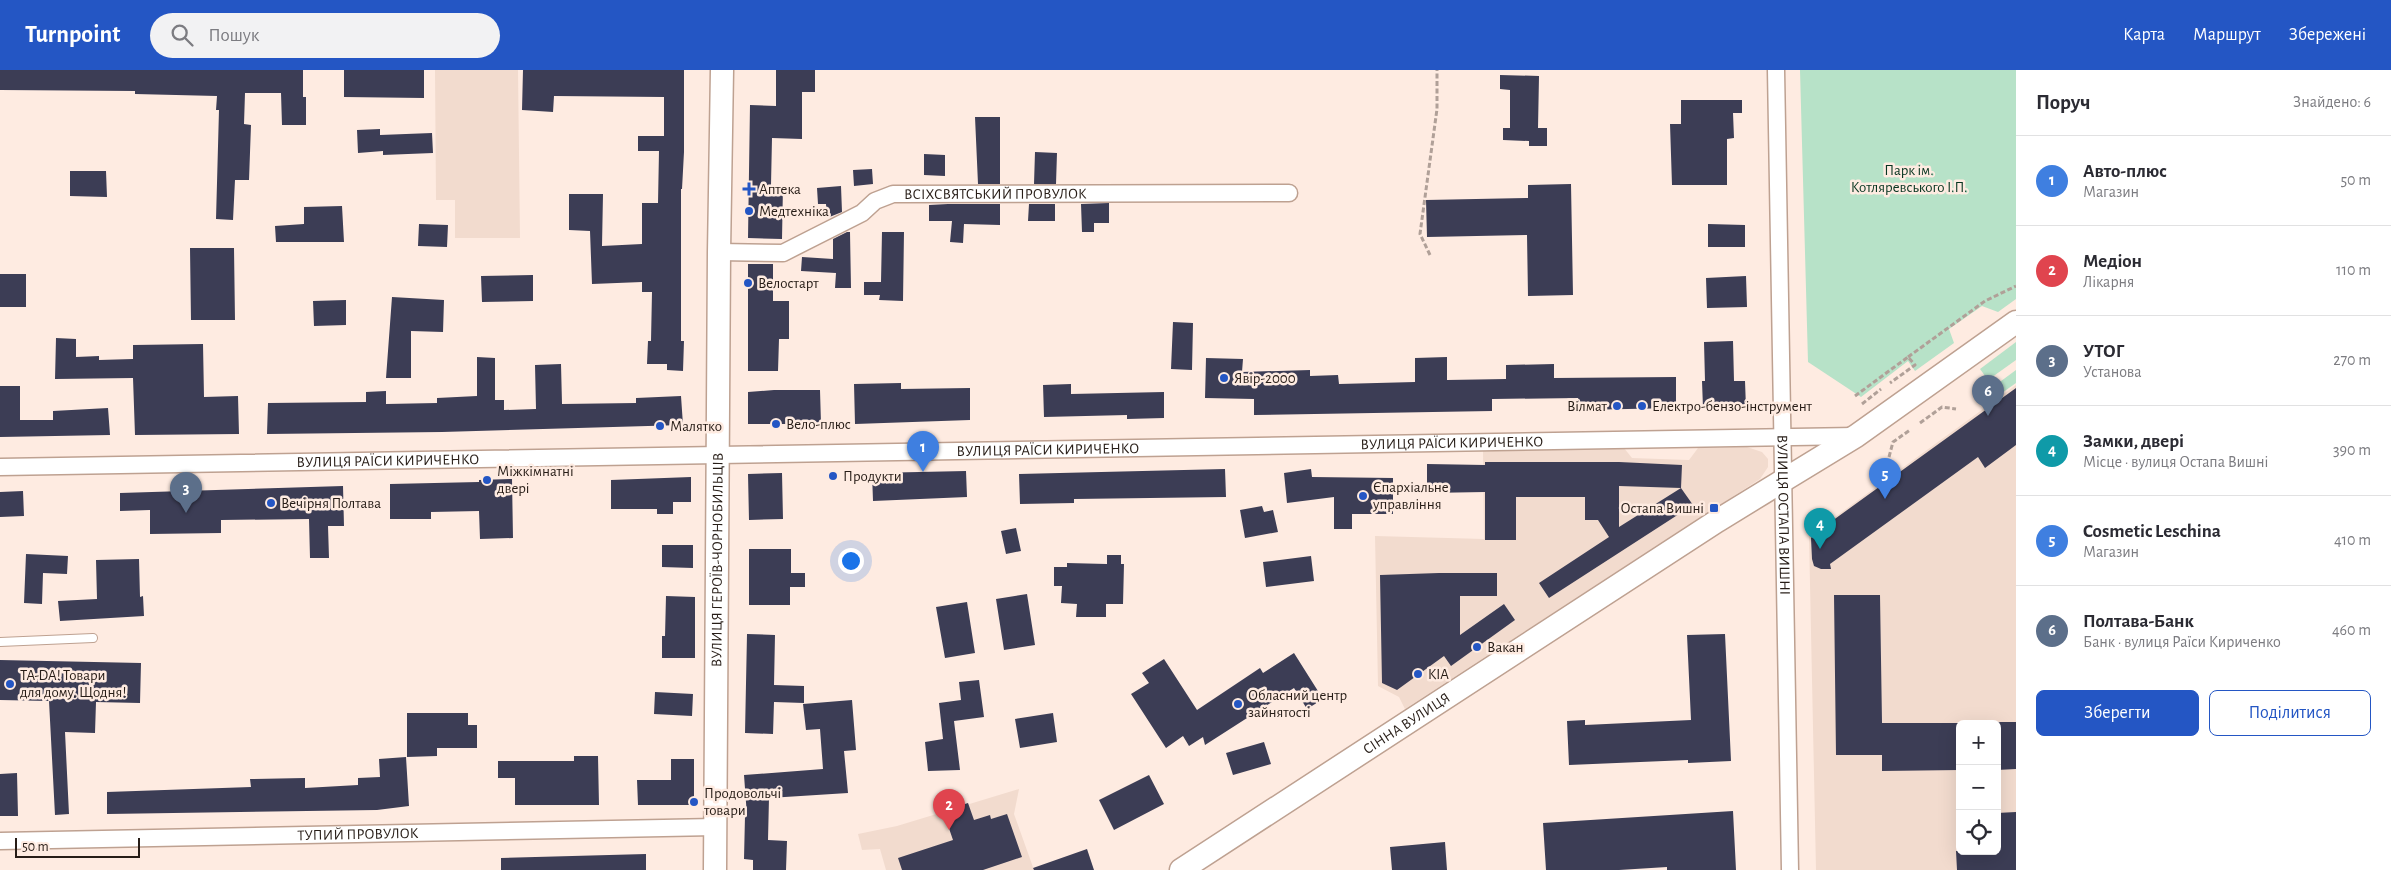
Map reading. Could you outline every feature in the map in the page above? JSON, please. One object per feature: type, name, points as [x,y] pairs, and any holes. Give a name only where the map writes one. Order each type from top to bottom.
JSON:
[{"type":"main road","name":"ВУЛИЦЯ ГЕРОЇВ-ЧОРНОБИЛЬЦІВ","points":[[715,870],[717,455],[722,70]]},
{"type":"main road","points":[[1782,480],[1856,436],[2016,322]]},
{"type":"main road","name":"СІННА ВУЛИЦЯ","points":[[1181,870],[1782,480]]},
{"type":"street","name":"ВУЛИЦЯ ОСТАПА ВИШНІ","points":[[1776,70],[1790,870]]},
{"type":"street","name":"ВСІХСВЯТСЬКИЙ ПРОВУЛОК","points":[[719,252],[783,253],[862,214],[876,201],[893,194],[1289,193]]},
{"type":"street","name":"ВУЛИЦЯ РАЇСИ КИРИЧЕНКО","points":[[0,467],[1856,436]]},
{"type":"street","name":"ТУПИЙ ПРОВУЛОК","points":[[0,841],[715,827]]},
{"type":"lane","points":[[0,642],[93,638]]},
{"type":"path","points":[[1430,255],[1420,234],[1437,108],[1437,70]]},
{"type":"path","points":[[1854,396],[1985,301],[2016,286]]},
{"type":"path","points":[[1890,383],[1915,365],[1908,357]]},
{"type":"path","points":[[1862,404],[1881,389]]},
{"type":"path","points":[[1920,423],[1942,407],[1956,409]]},
{"type":"path","points":[[1889,457],[1893,442],[1910,430]]},
{"type":"shaded area","points":[[435,70],[518,70],[520,238],[455,238],[455,200],[436,200]]},
{"type":"shaded area","points":[[2016,385],[2016,870],[1816,870],[1809,536]]},
{"type":"shaded area","points":[[1747,447],[1762,452],[1768,459],[1768,467],[1760,479],[1405,709],[1399,697],[1378,686],[1375,536],[1484,539],[1483,450],[1624,448],[1632,458],[1689,460],[1698,448]]},
{"type":"shaded area","points":[[1019,789],[1014,814],[1034,870],[886,870],[880,849],[862,850],[858,834],[897,826]]},
{"type":"green space","name":"Парк ім. Котляревського І.П.","points":[[1800,70],[2016,70],[2016,299],[1998,312],[1982,306],[1949,329],[1954,343],[1915,371],[1908,361],[1861,397],[1808,362]]},
{"type":"green space","points":[[2016,342],[2016,360],[1988,380],[1980,369]]},
{"type":"green space","points":[[2016,370],[2016,383],[1999,395],[1993,387]]},
{"type":"building","points":[[0,70],[303,70],[303,97],[306,97],[306,125],[282,125],[281,93],[245,93],[244,124],[251,125],[249,180],[235,180],[233,220],[216,219],[219,110],[216,110],[217,96],[135,94],[135,91],[0,90]]},
{"type":"building","points":[[344,70],[424,70],[424,98],[344,97]]},
{"type":"building","points":[[523,70],[684,70],[684,152],[681,189],[681,341],[684,341],[683,371],[667,370],[667,364],[647,364],[648,341],[651,341],[652,292],[642,292],[642,282],[592,284],[590,231],[569,230],[569,194],[603,194],[602,246],[642,244],[642,203],[658,203],[659,151],[638,151],[638,136],[664,136],[664,97],[554,96],[553,112],[522,110]]},
{"type":"building","points":[[776,70],[815,70],[815,92],[802,92],[802,139],[772,138],[771,185],[783,185],[782,239],[748,238],[750,105],[776,106]]},
{"type":"building","points":[[1500,75],[1539,76],[1538,128],[1547,128],[1547,146],[1529,146],[1529,141],[1503,140],[1503,128],[1510,128],[1510,90],[1500,89]]},
{"type":"building","points":[[1681,100],[1742,100],[1742,113],[1733,113],[1734,138],[1727,139],[1727,185],[1672,185],[1670,124],[1681,124]]},
{"type":"building","points":[[975,117],[1000,117],[1000,184],[978,184]]},
{"type":"building","points":[[380,129],[380,135],[432,133],[433,153],[383,155],[383,151],[358,153],[357,130]]},
{"type":"building","points":[[1035,152],[1057,153],[1056,184],[1034,184]]},
{"type":"building","points":[[924,154],[945,155],[945,176],[924,175]]},
{"type":"building","points":[[872,169],[873,184],[854,186],[853,170]]},
{"type":"building","points":[[70,171],[106,171],[107,197],[70,196]]},
{"type":"building","points":[[1571,184],[1573,295],[1528,296],[1527,235],[1427,237],[1426,200],[1528,198],[1528,185]]},
{"type":"building","points":[[841,186],[842,212],[827,218],[826,204],[818,204],[817,188]]},
{"type":"building","points":[[1109,203],[1109,223],[1094,223],[1094,232],[1082,232],[1081,204]]},
{"type":"building","points":[[1000,204],[1000,225],[964,224],[963,243],[950,242],[952,221],[929,221],[929,205]]},
{"type":"building","points":[[1029,204],[1055,204],[1055,221],[1028,221]]},
{"type":"building","points":[[342,206],[344,242],[276,242],[275,226],[304,224],[304,207]]},
{"type":"building","points":[[419,224],[448,225],[447,247],[418,246]]},
{"type":"building","points":[[1708,224],[1745,225],[1745,247],[1708,247]]},
{"type":"building","points":[[850,232],[851,288],[835,288],[836,273],[801,271],[802,257],[833,259],[833,239]]},
{"type":"building","points":[[882,232],[904,232],[903,301],[879,300],[880,295],[864,295],[864,282],[881,282]]},
{"type":"building","points":[[190,248],[234,248],[235,320],[191,320]]},
{"type":"building","points":[[748,264],[773,264],[773,301],[789,301],[789,339],[779,339],[778,371],[748,371]]},
{"type":"building","points":[[0,274],[26,274],[26,307],[0,307]]},
{"type":"building","points":[[533,275],[533,301],[482,302],[481,276]]},
{"type":"building","points":[[1746,276],[1747,307],[1707,308],[1706,278]]},
{"type":"building","points":[[392,297],[444,300],[443,332],[411,331],[411,378],[386,378]]},
{"type":"building","points":[[346,300],[346,325],[314,326],[313,301]]},
{"type":"building","points":[[1173,322],[1193,323],[1192,370],[1171,369]]},
{"type":"building","points":[[56,338],[76,339],[76,357],[99,356],[99,360],[133,359],[133,345],[203,344],[204,397],[238,396],[239,434],[135,435],[133,378],[55,379]]},
{"type":"building","points":[[1733,341],[1734,381],[1745,381],[1746,408],[1703,408],[1702,381],[1705,381],[1704,342]]},
{"type":"building","points":[[477,357],[495,358],[495,400],[504,400],[504,410],[536,409],[535,365],[561,364],[562,404],[636,403],[636,398],[681,396],[683,425],[442,432],[267,434],[268,403],[366,402],[366,392],[386,391],[386,404],[437,403],[437,398],[477,396]]},
{"type":"building","points":[[1447,357],[1447,380],[1506,379],[1506,365],[1554,364],[1554,378],[1676,377],[1676,408],[1579,410],[1578,398],[1492,399],[1492,411],[1254,415],[1254,399],[1205,398],[1206,358],[1243,359],[1242,372],[1310,370],[1310,376],[1338,375],[1339,384],[1415,382],[1415,358]]},
{"type":"building","points":[[901,383],[901,389],[970,388],[970,420],[855,424],[854,384]]},
{"type":"building","points":[[1071,384],[1071,394],[1164,392],[1164,418],[1127,419],[1127,415],[1044,417],[1043,385]]},
{"type":"building","points":[[0,386],[20,386],[20,420],[53,420],[53,411],[108,408],[110,435],[0,437]]},
{"type":"building","points":[[2016,388],[2016,445],[1985,468],[1978,457],[1830,564],[1831,569],[1821,569],[1814,566],[1811,538],[1814,534]]},
{"type":"building","points":[[820,390],[821,424],[748,424],[748,392]]},
{"type":"building","points":[[1485,462],[1619,462],[1682,465],[1681,488],[1693,505],[1549,598],[1539,583],[1609,537],[1598,520],[1585,520],[1585,497],[1516,497],[1516,540],[1485,540],[1485,492],[1427,493],[1427,464],[1485,465]],"holes":[[[1619,486],[1681,488],[1619,527]]]},
{"type":"building","points":[[1225,469],[1226,497],[1074,499],[1074,503],[1020,504],[1019,474]]},
{"type":"building","name":"Єпархіальне управління","points":[[1311,469],[1312,477],[1393,478],[1393,514],[1352,514],[1352,529],[1334,529],[1334,497],[1287,503],[1284,473]]},
{"type":"building","points":[[966,471],[967,497],[873,501],[872,473]]},
{"type":"building","points":[[782,473],[783,519],[749,520],[748,474]]},
{"type":"building","points":[[691,477],[691,502],[673,502],[673,514],[657,514],[657,509],[611,509],[611,480]]},
{"type":"building","points":[[512,479],[513,538],[480,539],[479,511],[431,512],[431,519],[390,519],[390,484],[479,482],[479,480]]},
{"type":"building","points":[[343,486],[344,526],[328,526],[329,558],[310,558],[309,519],[221,520],[221,533],[150,534],[150,510],[120,511],[120,493]]},
{"type":"building","points":[[23,491],[24,516],[0,517],[0,492]]},
{"type":"building","points":[[1262,506],[1264,512],[1273,510],[1278,532],[1245,538],[1240,510]]},
{"type":"building","points":[[1016,528],[1021,551],[1006,554],[1001,531]]},
{"type":"building","points":[[662,545],[693,545],[693,568],[662,567]]},
{"type":"building","points":[[749,549],[791,549],[791,573],[805,573],[805,587],[790,587],[790,605],[749,605]]},
{"type":"building","points":[[26,554],[68,556],[67,574],[43,573],[42,604],[24,603]]},
{"type":"building","points":[[1107,555],[1121,555],[1121,564],[1124,564],[1123,604],[1106,604],[1106,617],[1076,617],[1077,604],[1061,603],[1062,586],[1054,586],[1054,567],[1067,567],[1067,563],[1107,564]]},
{"type":"building","points":[[1311,556],[1314,581],[1266,587],[1263,562]]},
{"type":"building","points":[[139,559],[140,597],[143,596],[144,616],[60,621],[58,601],[97,599],[96,560]]},
{"type":"building","points":[[1497,573],[1497,596],[1460,596],[1460,635],[1504,604],[1515,620],[1451,666],[1444,656],[1397,690],[1382,683],[1380,575]]},
{"type":"building","points":[[1027,594],[1035,645],[1004,650],[996,599]]},
{"type":"building","points":[[1834,595],[1880,595],[1882,723],[1956,723],[1956,770],[1882,771],[1882,755],[1836,755]]},
{"type":"building","points":[[666,596],[695,597],[695,658],[662,658],[662,636],[665,636]]},
{"type":"building","points":[[967,602],[975,653],[945,658],[936,607]]},
{"type":"building","points":[[747,634],[775,635],[774,685],[804,686],[804,703],[774,702],[773,734],[745,733]]},
{"type":"building","points":[[1725,634],[1731,761],[1688,763],[1688,760],[1569,765],[1567,721],[1585,720],[1585,725],[1691,720],[1687,635]]},
{"type":"building","name":"Обласний центр зайнятості","points":[[1294,653],[1323,699],[1307,709],[1294,688],[1205,745],[1203,737],[1189,746],[1183,736],[1166,748],[1131,694],[1149,683],[1142,673],[1164,659],[1197,710],[1260,668],[1263,673]]},
{"type":"building","points":[[0,660],[141,663],[140,703],[96,702],[95,733],[65,732],[69,814],[55,815],[49,701],[0,700]]},
{"type":"building","points":[[979,680],[984,717],[954,721],[960,770],[928,771],[925,742],[943,739],[939,703],[961,700],[959,682]]},
{"type":"building","points":[[655,692],[693,694],[692,716],[654,714]]},
{"type":"building","points":[[852,700],[856,750],[844,751],[848,793],[769,798],[768,840],[787,841],[786,870],[753,870],[753,860],[744,859],[745,816],[747,816],[744,775],[823,769],[820,729],[806,730],[803,704]]},
{"type":"building","points":[[407,713],[468,713],[468,725],[477,725],[477,748],[437,748],[437,756],[407,757]]},
{"type":"building","points":[[1053,713],[1057,742],[1020,748],[1015,719]]},
{"type":"building","points":[[2001,722],[2016,722],[2016,769],[2001,770]]},
{"type":"building","points":[[1264,742],[1271,764],[1233,775],[1226,753]]},
{"type":"building","points":[[574,756],[598,756],[599,805],[515,805],[515,778],[498,778],[498,761],[574,761]]},
{"type":"building","points":[[406,757],[409,806],[377,810],[107,814],[107,792],[251,787],[250,779],[305,778],[305,788],[358,785],[358,778],[380,777],[379,759]]},
{"type":"building","points":[[671,759],[694,759],[694,805],[638,805],[637,780],[671,780]]},
{"type":"building","points":[[17,773],[18,816],[0,816],[0,774]]},
{"type":"building","points":[[1149,775],[1164,804],[1114,830],[1099,800]]},
{"type":"building","points":[[968,803],[974,820],[990,815],[991,819],[1007,814],[1022,857],[983,870],[902,870],[898,858],[953,840],[943,811]]},
{"type":"building","points":[[1733,811],[1736,870],[1667,870],[1667,867],[1619,870],[1546,870],[1543,823]]},
{"type":"building","points":[[2016,812],[2016,870],[1957,870],[1956,855],[2001,855],[2001,813]]},
{"type":"building","points":[[1445,842],[1447,870],[1392,870],[1390,847]]},
{"type":"building","points":[[1087,849],[1094,870],[1034,870],[1033,868]]},
{"type":"building","points":[[646,854],[646,870],[501,870],[501,858]]},
{"type":"place","name":"Аптека","points":[[749,189]]},
{"type":"place","name":"Медтехніка","points":[[749,211]]},
{"type":"place","name":"Велостарт","points":[[748,283]]},
{"type":"place","name":"Явір-2000","points":[[1224,378]]},
{"type":"place","name":"Вілмат","points":[[1617,406]]},
{"type":"place","name":"Електро-бензо-інструмент","points":[[1642,406]]},
{"type":"place","name":"Полтава-Банк","points":[[1988,416]]},
{"type":"place","name":"Вело-плюс","points":[[776,424]]},
{"type":"place","name":"Малятко","points":[[660,426]]},
{"type":"place","name":"Авто-плюс","points":[[923,472]]},
{"type":"place","name":"Продукти","points":[[833,476]]},
{"type":"place","name":"Міжкімнатні двері","points":[[487,480]]},
{"type":"place","name":"Єпархіальне управління","points":[[1363,496]]},
{"type":"place","name":"Cosmetic Leschina","points":[[1885,499]]},
{"type":"place","name":"Вечірня Полтава","points":[[271,503]]},
{"type":"place","name":"Остапа Вишні","points":[[1714,508]]},
{"type":"place","name":"УТОГ","points":[[186,513]]},
{"type":"place","name":"Замки, двері","points":[[1820,549]]},
{"type":"place","name":"Вакан","points":[[1477,647]]},
{"type":"place","name":"KIA","points":[[1418,674]]},
{"type":"place","name":"TA-DA! Товари для дому. Щодня!","points":[[10,684]]},
{"type":"place","name":"Обласний центр зайнятості","points":[[1238,704]]},
{"type":"place","name":"Продовольчі товари","points":[[694,802]]},
{"type":"place","name":"Медіон","points":[[949,830]]}]
